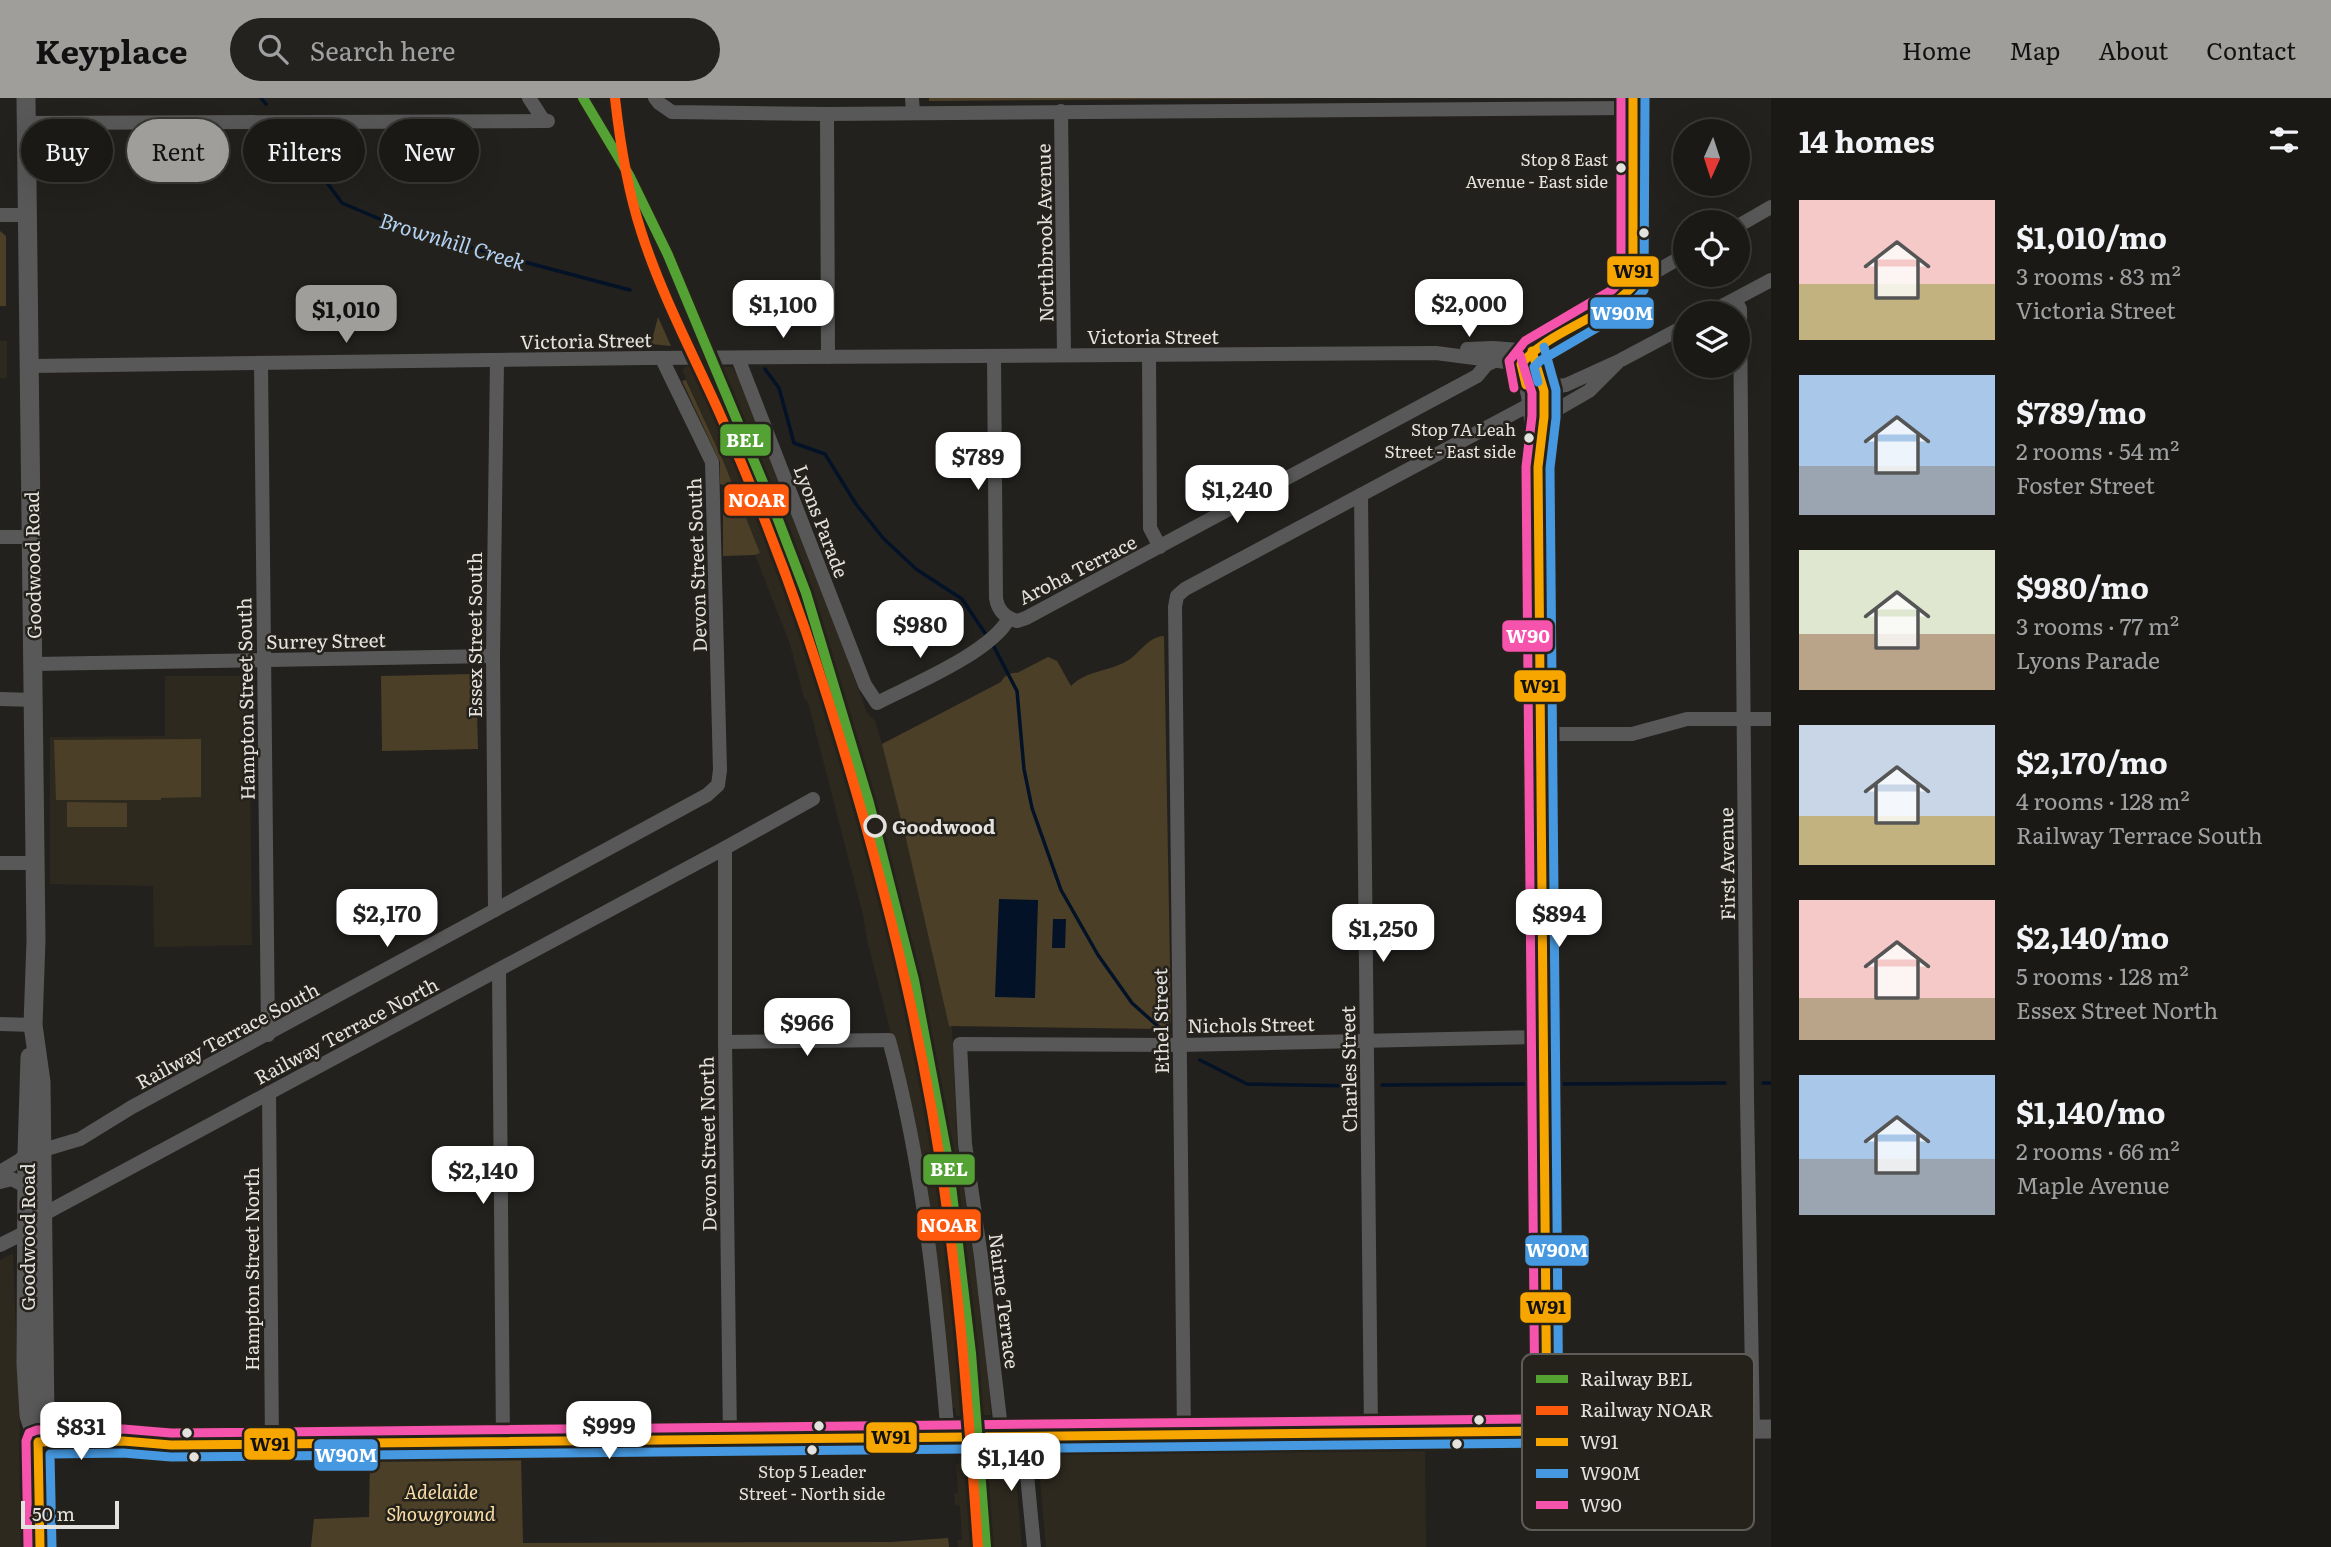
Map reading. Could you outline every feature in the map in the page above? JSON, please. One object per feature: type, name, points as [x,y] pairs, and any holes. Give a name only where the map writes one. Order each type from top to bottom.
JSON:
[{"type":"main road","name":"Goodwood Road","points":[[26,98],[27,119]]},
{"type":"main road","name":"Goodwood Road","points":[[28,182],[36,863],[34,1028],[28,1081],[35,1152],[35,1185],[27,1231],[27,1399],[29,1416],[38,1442],[40,1547]]},
{"type":"main road","name":"Goodwood Road","points":[[35,1185],[44,1214],[45,1420],[38,1442]]},
{"type":"main road","points":[[38,1442],[122,1441],[171,1445],[1522,1431]]},
{"type":"street","points":[[113,123],[546,121],[529,98]]},
{"type":"street","points":[[657,100],[672,112],[827,114],[912,106],[1061,111],[1342,104],[1633,103],[1631,289],[1620,300],[1532,351],[1521,364],[1538,467]]},
{"type":"street","name":"Northbrook Avenue","points":[[1061,111],[1064,355]]},
{"type":"street","points":[[827,114],[828,357]]},
{"type":"street","points":[[1750,219],[1771,207]]},
{"type":"street","points":[[0,215],[29,215]]},
{"type":"street","points":[[1633,278],[1655,272],[1673,262]]},
{"type":"street","points":[[1735,300],[1771,280]]},
{"type":"street","name":"First Avenue","points":[[1735,300],[1740,309],[1744,719],[1762,1429]]},
{"type":"street","points":[[1543,384],[1563,386],[1673,332]]},
{"type":"street","name":"Victoria Street","points":[[31,366],[1436,353],[1493,348],[1532,351]]},
{"type":"street","points":[[1532,351],[1543,384],[1544,416],[1538,467],[1546,1354]]},
{"type":"street","name":"Victoria Street","points":[[1436,353],[1521,364]]},
{"type":"street","points":[[1149,355],[1150,528],[1160,547]]},
{"type":"street","points":[[994,356],[996,598],[1005,621]]},
{"type":"street","name":"Lyons Parade","points":[[738,358],[865,685],[877,703],[981,649],[1005,621]]},
{"type":"street","name":"Devon Street South","points":[[662,359],[712,462],[719,783]]},
{"type":"street","name":"Essex Street South","points":[[495,910],[493,656],[497,360]]},
{"type":"street","name":"Aroha Terrace","points":[[1005,621],[1026,618],[1160,547],[1477,376],[1486,365],[1497,360]]},
{"type":"street","points":[[1544,416],[1589,391],[1621,360]]},
{"type":"street","name":"Hampton Street South","points":[[261,363],[268,1035]]},
{"type":"street","points":[[1361,495],[1529,405]]},
{"type":"street","name":"Ethel Street","points":[[1184,1435],[1177,596],[1185,589],[1361,495]]},
{"type":"street","name":"Charles Street","points":[[1361,495],[1371,1433]]},
{"type":"street","points":[[0,537],[32,537]]},
{"type":"street","name":"Surrey Street","points":[[33,664],[493,656]]},
{"type":"street","points":[[0,699],[34,699]]},
{"type":"street","points":[[1540,734],[1633,734],[1687,719],[1771,719]]},
{"type":"street","name":"Railway Terrace South","points":[[0,1172],[35,1152],[80,1139],[132,1107],[706,794],[719,783]]},
{"type":"street","name":"Railway Terrace North","points":[[44,1214],[813,799]]},
{"type":"street","name":"Devon Street North","points":[[725,848],[730,1439]]},
{"type":"street","points":[[0,863],[36,863]]},
{"type":"street","points":[[499,970],[503,1441]]},
{"type":"street","points":[[0,1024],[34,1028]]},
{"type":"street","name":"Nichols Street","points":[[960,1044],[1180,1045],[1542,1037]]},
{"type":"street","points":[[725,1041],[889,1040],[905,1099],[921,1192],[948,1437]]},
{"type":"street","name":"Nairne Terrace","points":[[960,1044],[965,1144],[1002,1437]]},
{"type":"street","name":"Hampton Street North","points":[[269,1093],[272,1444]]},
{"type":"street","points":[[0,1182],[12,1179],[35,1185],[57,1198],[77,1197]]},
{"type":"street","points":[[0,1245],[27,1231]]},
{"type":"street","points":[[1027,1436],[1027,1475],[1034,1547]]},
{"type":"shaded area","points":[[0,341],[7,341],[7,378],[0,378]]},
{"type":"shaded area","points":[[687,366],[732,367],[738,376],[867,713],[875,721],[882,744],[949,1026],[952,1026],[957,1142],[985,1336],[991,1415],[956,1416],[955,1408],[950,1407],[912,1115],[863,915],[808,702],[804,698],[790,644],[755,555],[760,553],[724,463],[682,370]]},
{"type":"shaded area","points":[[165,676],[249,676],[252,945],[154,947],[153,886],[50,884],[50,737],[165,736]]},
{"type":"shaded area","points":[[13,1253],[24,1547],[0,1547],[0,1260]]},
{"type":"shaded area","points":[[1425,1446],[1426,1547],[1046,1547],[1037,1448]]},
{"type":"shaded area","points":[[1000,1454],[1014,1456],[1022,1547],[958,1547],[957,1540],[962,1540],[960,1506],[955,1505],[954,1494],[958,1493],[956,1464],[959,1463],[959,1455],[993,1455],[994,1465],[1000,1465]]},
{"type":"green space","points":[[929,98],[1300,98],[929,101]]},
{"type":"green space","points":[[0,231],[6,236],[6,306],[0,306]]},
{"type":"green space","points":[[658,317],[671,346],[651,344]]},
{"type":"green space","points":[[686,380],[724,463],[760,553],[723,556],[723,485],[720,484],[720,462],[682,381]]},
{"type":"green space","points":[[1164,636],[1171,1022],[1161,1029],[949,1026],[882,744],[1001,682],[1008,675],[1048,657],[1057,661],[1071,686],[1084,677],[1127,661],[1149,642]]},
{"type":"green space","points":[[472,674],[476,679],[478,749],[382,751],[381,676]]},
{"type":"green space","points":[[201,739],[201,797],[161,800],[56,800],[54,740]]},
{"type":"green space","points":[[67,802],[127,803],[127,827],[67,827]]},
{"type":"green space","name":"Adelaide Showground","points":[[521,1455],[523,1543],[891,1542],[948,1538],[949,1547],[311,1547],[314,1519],[369,1517],[370,1457]]},
{"type":"water","points":[[999,899],[1038,900],[1035,998],[995,997]]},
{"type":"water","points":[[1053,919],[1066,919],[1065,948],[1052,948]]},
{"type":"waterway","name":"Brownhill Creek","points":[[261,98],[266,104]]},
{"type":"waterway","name":"Brownhill Creek","points":[[326,182],[342,203],[408,231],[630,290]]},
{"type":"waterway","name":"Brownhill Creek","points":[[765,369],[779,388],[794,443],[825,454],[856,504],[883,538],[916,569],[962,599],[987,636]]},
{"type":"waterway","name":"Brownhill Creek","points":[[992,643],[1017,691],[1024,769],[1032,808],[1061,890],[1098,955],[1132,1003],[1161,1029]]},
{"type":"waterway","name":"Brownhill Creek","points":[[1200,1060],[1247,1084],[1355,1086]]},
{"type":"waterway","name":"Brownhill Creek","points":[[1561,1084],[1725,1083]]},
{"type":"waterway","name":"Brownhill Creek","points":[[1763,1083],[1771,1083]]},
{"type":"waterway","name":"Brownhill Creek","points":[[1382,1085],[1537,1084]]},
{"type":"rail line","name":"BEL","points":[[583,98],[629,175],[668,255],[774,509],[806,593],[869,803],[914,980],[948,1160],[971,1353],[986,1547]]},
{"type":"rail line","name":"NOAR","points":[[615,98],[625,165],[641,231],[667,300],[719,412],[775,547],[824,688],[878,868],[920,1050],[941,1165],[966,1383],[978,1547]]},
{"type":"transit line","name":"W90","points":[[1514,388],[1509,361],[1525,341],[1612,290],[1621,281],[1621,98]]},
{"type":"transit line","name":"W91","points":[[1526,385],[1521,364],[1533,352],[1607,308],[1633,286],[1633,98]]},
{"type":"transit line","name":"W90M","points":[[1538,382],[1534,367],[1540,361],[1627,310],[1644,290],[1645,98]]},
{"type":"transit line","name":"W90M","points":[[1544,347],[1556,390],[1556,418],[1550,468],[1558,1354]]},
{"type":"transit line","name":"W91","points":[[1532,351],[1544,391],[1538,467],[1546,1354]]},
{"type":"transit line","name":"W90","points":[[1520,355],[1532,393],[1526,467],[1534,1354]]},
{"type":"transit line","name":"W90","points":[[28,1547],[26,1441],[29,1433],[37,1430],[123,1429],[171,1433],[1522,1419]]},
{"type":"transit line","name":"W91","points":[[40,1547],[38,1442],[123,1441],[171,1445],[1522,1431]]},
{"type":"transit line","name":"W90M","points":[[52,1547],[50,1454],[123,1453],[171,1457],[1522,1443]]},
{"type":"place","name":"Stop 8 East Avenue - East side","points":[[1621,168]]},
{"type":"place","name":"Stop 7A Leah Street - East side","points":[[1529,438]]},
{"type":"place","name":"Goodwood","points":[[875,826]]},
{"type":"place","name":"Stop 5 Leader Street - North side","points":[[812,1450]]}]
